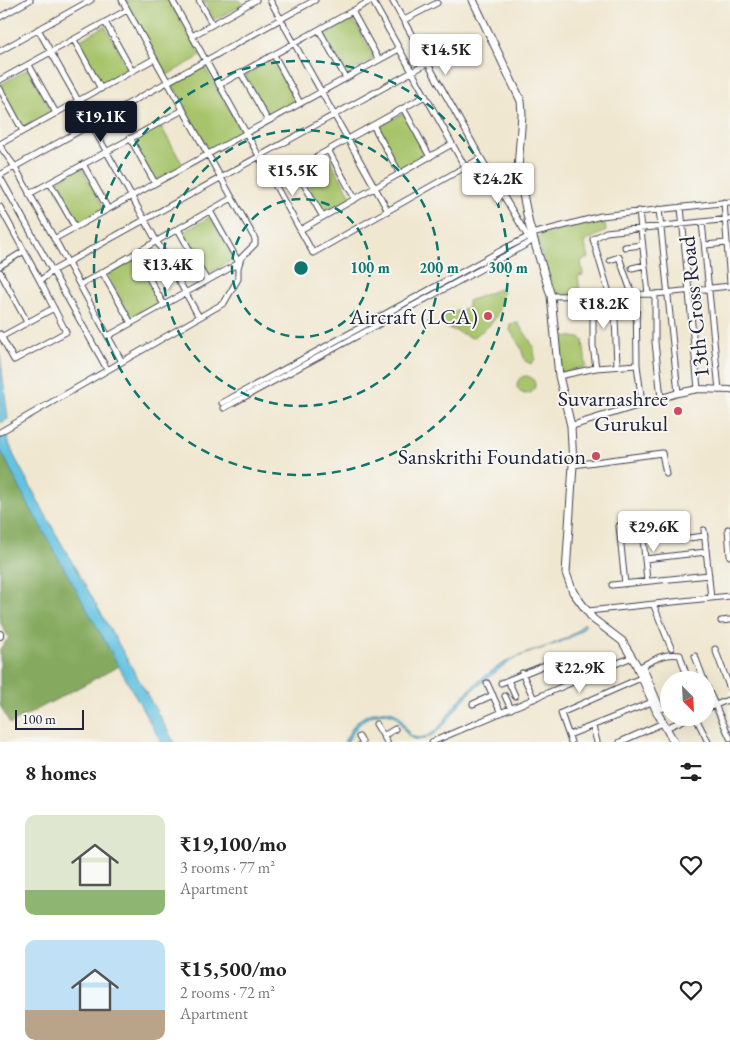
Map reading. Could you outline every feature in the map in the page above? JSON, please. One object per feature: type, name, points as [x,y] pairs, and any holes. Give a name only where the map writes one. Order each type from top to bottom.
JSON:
[{"type":"main road","points":[[473,0],[521,101],[522,114],[518,169],[531,236],[551,296],[558,376],[571,426],[573,465],[566,573],[573,592],[593,619],[622,641],[641,667],[652,702],[659,710]]},
{"type":"main road","points":[[665,726],[674,742]]},
{"type":"street","points":[[0,17],[30,0]]},
{"type":"street","points":[[0,50],[91,0]]},
{"type":"street","points":[[108,336],[239,263],[255,244],[255,239],[122,0]]},
{"type":"street","points":[[172,0],[313,253],[481,158]]},
{"type":"street","points":[[199,0],[212,24]]},
{"type":"street","points":[[192,36],[245,3],[256,0]]},
{"type":"street","points":[[270,0],[388,211]]},
{"type":"street","points":[[107,369],[0,176],[315,0]]},
{"type":"street","points":[[220,85],[372,0],[465,167]]},
{"type":"street","points":[[223,405],[529,243],[531,236],[486,163],[481,158],[392,0]]},
{"type":"street","points":[[404,20],[437,3]]},
{"type":"street","points":[[0,80],[127,10]]},
{"type":"street","points":[[352,12],[379,60]]},
{"type":"street","points":[[106,22],[132,71]]},
{"type":"street","points":[[38,29],[199,317]]},
{"type":"street","points":[[319,30],[346,78]]},
{"type":"street","points":[[74,40],[100,89]]},
{"type":"street","points":[[54,239],[399,49]]},
{"type":"street","points":[[274,55],[300,103]]},
{"type":"street","points":[[121,360],[15,167],[0,145],[154,59]]},
{"type":"street","points":[[40,281],[67,262],[428,63]]},
{"type":"street","points":[[29,64],[56,114]]},
{"type":"street","points":[[241,73],[268,121]]},
{"type":"street","points":[[0,90],[23,131]]},
{"type":"street","points":[[273,181],[425,96]]},
{"type":"street","points":[[403,108],[430,157]]},
{"type":"street","points":[[29,194],[183,110]]},
{"type":"street","points":[[372,125],[400,174]]},
{"type":"street","points":[[130,138],[155,183]]},
{"type":"street","points":[[300,230],[452,144]]},
{"type":"street","points":[[328,150],[355,199]]},
{"type":"street","points":[[84,164],[108,209]]},
{"type":"street","points":[[295,168],[323,217]]},
{"type":"street","points":[[50,182],[75,228]]},
{"type":"street","points":[[80,285],[232,198]]},
{"type":"street","points":[[551,296],[612,293],[655,294],[730,285],[727,219],[724,202]]},
{"type":"street","points":[[531,236],[591,218],[730,202]]},
{"type":"street","points":[[0,207],[40,281],[54,308],[66,332],[14,360],[1,335],[54,308]]},
{"type":"street","points":[[681,207],[698,389]]},
{"type":"street","points":[[659,209],[678,393]]},
{"type":"street","points":[[0,432],[121,360],[224,303],[238,279],[239,263],[210,211]]},
{"type":"street","points":[[638,212],[648,294]]},
{"type":"street","points":[[617,366],[612,293],[593,239],[606,232],[727,219]]},
{"type":"street","name":"13th Cross Road","points":[[702,222],[719,390]]},
{"type":"street","points":[[178,229],[207,280]]},
{"type":"street","points":[[705,245],[728,239]]},
{"type":"street","points":[[625,247],[642,245]]},
{"type":"street","points":[[0,266],[24,251]]},
{"type":"street","points":[[135,253],[164,305]]},
{"type":"street","points":[[610,260],[619,257],[634,294],[637,365],[642,403]]},
{"type":"street","points":[[632,268],[645,265]]},
{"type":"street","points":[[0,272],[27,322]]},
{"type":"street","points":[[102,272],[132,323]]},
{"type":"street","points":[[593,294],[593,346],[596,368]]},
{"type":"street","points":[[655,294],[655,342],[661,398]]},
{"type":"street","points":[[558,376],[596,368],[637,365]]},
{"type":"street","points":[[571,426],[678,393],[698,389],[730,390]]},
{"type":"street","points":[[573,465],[662,453],[666,474]]},
{"type":"street","points":[[619,526],[625,584]]},
{"type":"street","points":[[642,527],[647,582]]},
{"type":"street","points":[[728,528],[730,556]]},
{"type":"street","points":[[704,530],[711,598]]},
{"type":"street","points":[[680,539],[705,536]]},
{"type":"street","points":[[645,559],[706,552]]},
{"type":"street","points":[[612,585],[709,575]]},
{"type":"street","points":[[588,611],[654,606],[730,596]]},
{"type":"street","points":[[654,606],[671,648]]},
{"type":"street","points":[[721,622],[730,620]]},
{"type":"street","points":[[715,648],[730,688]]},
{"type":"street","points":[[659,710],[641,667],[646,662],[669,654],[680,656],[685,671]]},
{"type":"street","points":[[695,656],[701,671]]},
{"type":"street","points":[[434,742],[632,657]]},
{"type":"street","points":[[501,683],[545,665]]},
{"type":"street","points":[[522,673],[534,699]]},
{"type":"street","points":[[571,742],[561,713],[643,677]]},
{"type":"street","points":[[508,680],[515,696]]},
{"type":"street","points":[[487,683],[500,713]]},
{"type":"street","points":[[473,704],[493,695]]},
{"type":"street","points":[[505,696],[511,709]]},
{"type":"street","points":[[715,706],[730,699]]},
{"type":"street","points":[[569,735],[652,702]]},
{"type":"street","points":[[715,708],[730,738]]},
{"type":"street","points":[[376,724],[387,742]]},
{"type":"street","points":[[620,742],[665,726]]},
{"type":"street","points":[[700,726],[708,742]]},
{"type":"street","points":[[593,727],[597,742]]},
{"type":"street","points":[[383,736],[395,730]]},
{"type":"street","points":[[636,735],[640,742]]},
{"type":"green space","points":[[125,0],[169,0],[201,56],[167,75]]},
{"type":"green space","points":[[203,0],[240,0],[242,5],[214,20]]},
{"type":"green space","points":[[351,16],[375,58],[347,74],[323,32]]},
{"type":"green space","points":[[105,26],[129,69],[101,84],[77,42]]},
{"type":"green space","points":[[273,59],[297,102],[269,118],[245,75]]},
{"type":"green space","points":[[204,66],[242,132],[209,150],[172,84]]},
{"type":"green space","points":[[28,69],[52,112],[24,127],[0,85]]},
{"type":"green space","points":[[404,113],[428,156],[399,171],[376,128]]},
{"type":"green space","points":[[159,123],[183,165],[155,181],[131,139]]},
{"type":"green space","points":[[328,156],[352,198],[324,214],[300,171]]},
{"type":"green space","points":[[81,167],[105,210],[77,226],[53,183]]},
{"type":"green space","points":[[210,217],[234,259],[206,275],[182,233]]},
{"type":"green space","points":[[604,218],[606,231],[584,242],[589,258],[581,261],[583,275],[578,276],[580,291],[577,295],[554,294],[537,239],[544,233]]},
{"type":"green space","points":[[135,259],[159,302],[131,318],[107,275]]},
{"type":"green space","points":[[499,289],[503,291],[499,308],[495,319],[487,328],[472,338],[444,326],[442,320],[446,315],[468,307],[468,301]]},
{"type":"green space","points":[[518,323],[530,340],[535,354],[535,359],[531,364],[525,361],[521,348],[510,330],[510,324]]},
{"type":"green space","points":[[557,335],[581,338],[583,340],[586,367],[560,373]]},
{"type":"green space","points":[[526,376],[532,379],[535,385],[532,391],[526,394],[520,391],[517,385],[520,379]]},
{"type":"green space","points":[[0,448],[119,666],[10,724],[0,705],[0,649],[9,638],[0,622]]},
{"type":"water","points":[[0,354],[8,419],[0,423]]},
{"type":"water","points":[[5,433],[14,456],[55,532],[174,742],[161,742],[27,502],[0,449],[0,436]]},
{"type":"water","points":[[584,623],[586,625],[577,633],[557,644],[524,654],[558,642],[568,637]]},
{"type":"water","points":[[521,655],[482,682],[459,704],[442,727],[431,736],[424,739],[413,739],[407,734],[398,719],[385,713],[373,715],[364,720],[356,727],[347,742],[344,742],[359,720],[372,713],[384,711],[394,712],[398,715],[410,735],[418,738],[430,735],[439,727],[467,692],[492,671]]},
{"type":"place","name":"Aircraft (LCA)","points":[[488,316]]},
{"type":"place","name":"Suvarnashree Gurukul","points":[[678,411]]},
{"type":"place","name":"Sanskrithi Foundation","points":[[596,456]]}]
